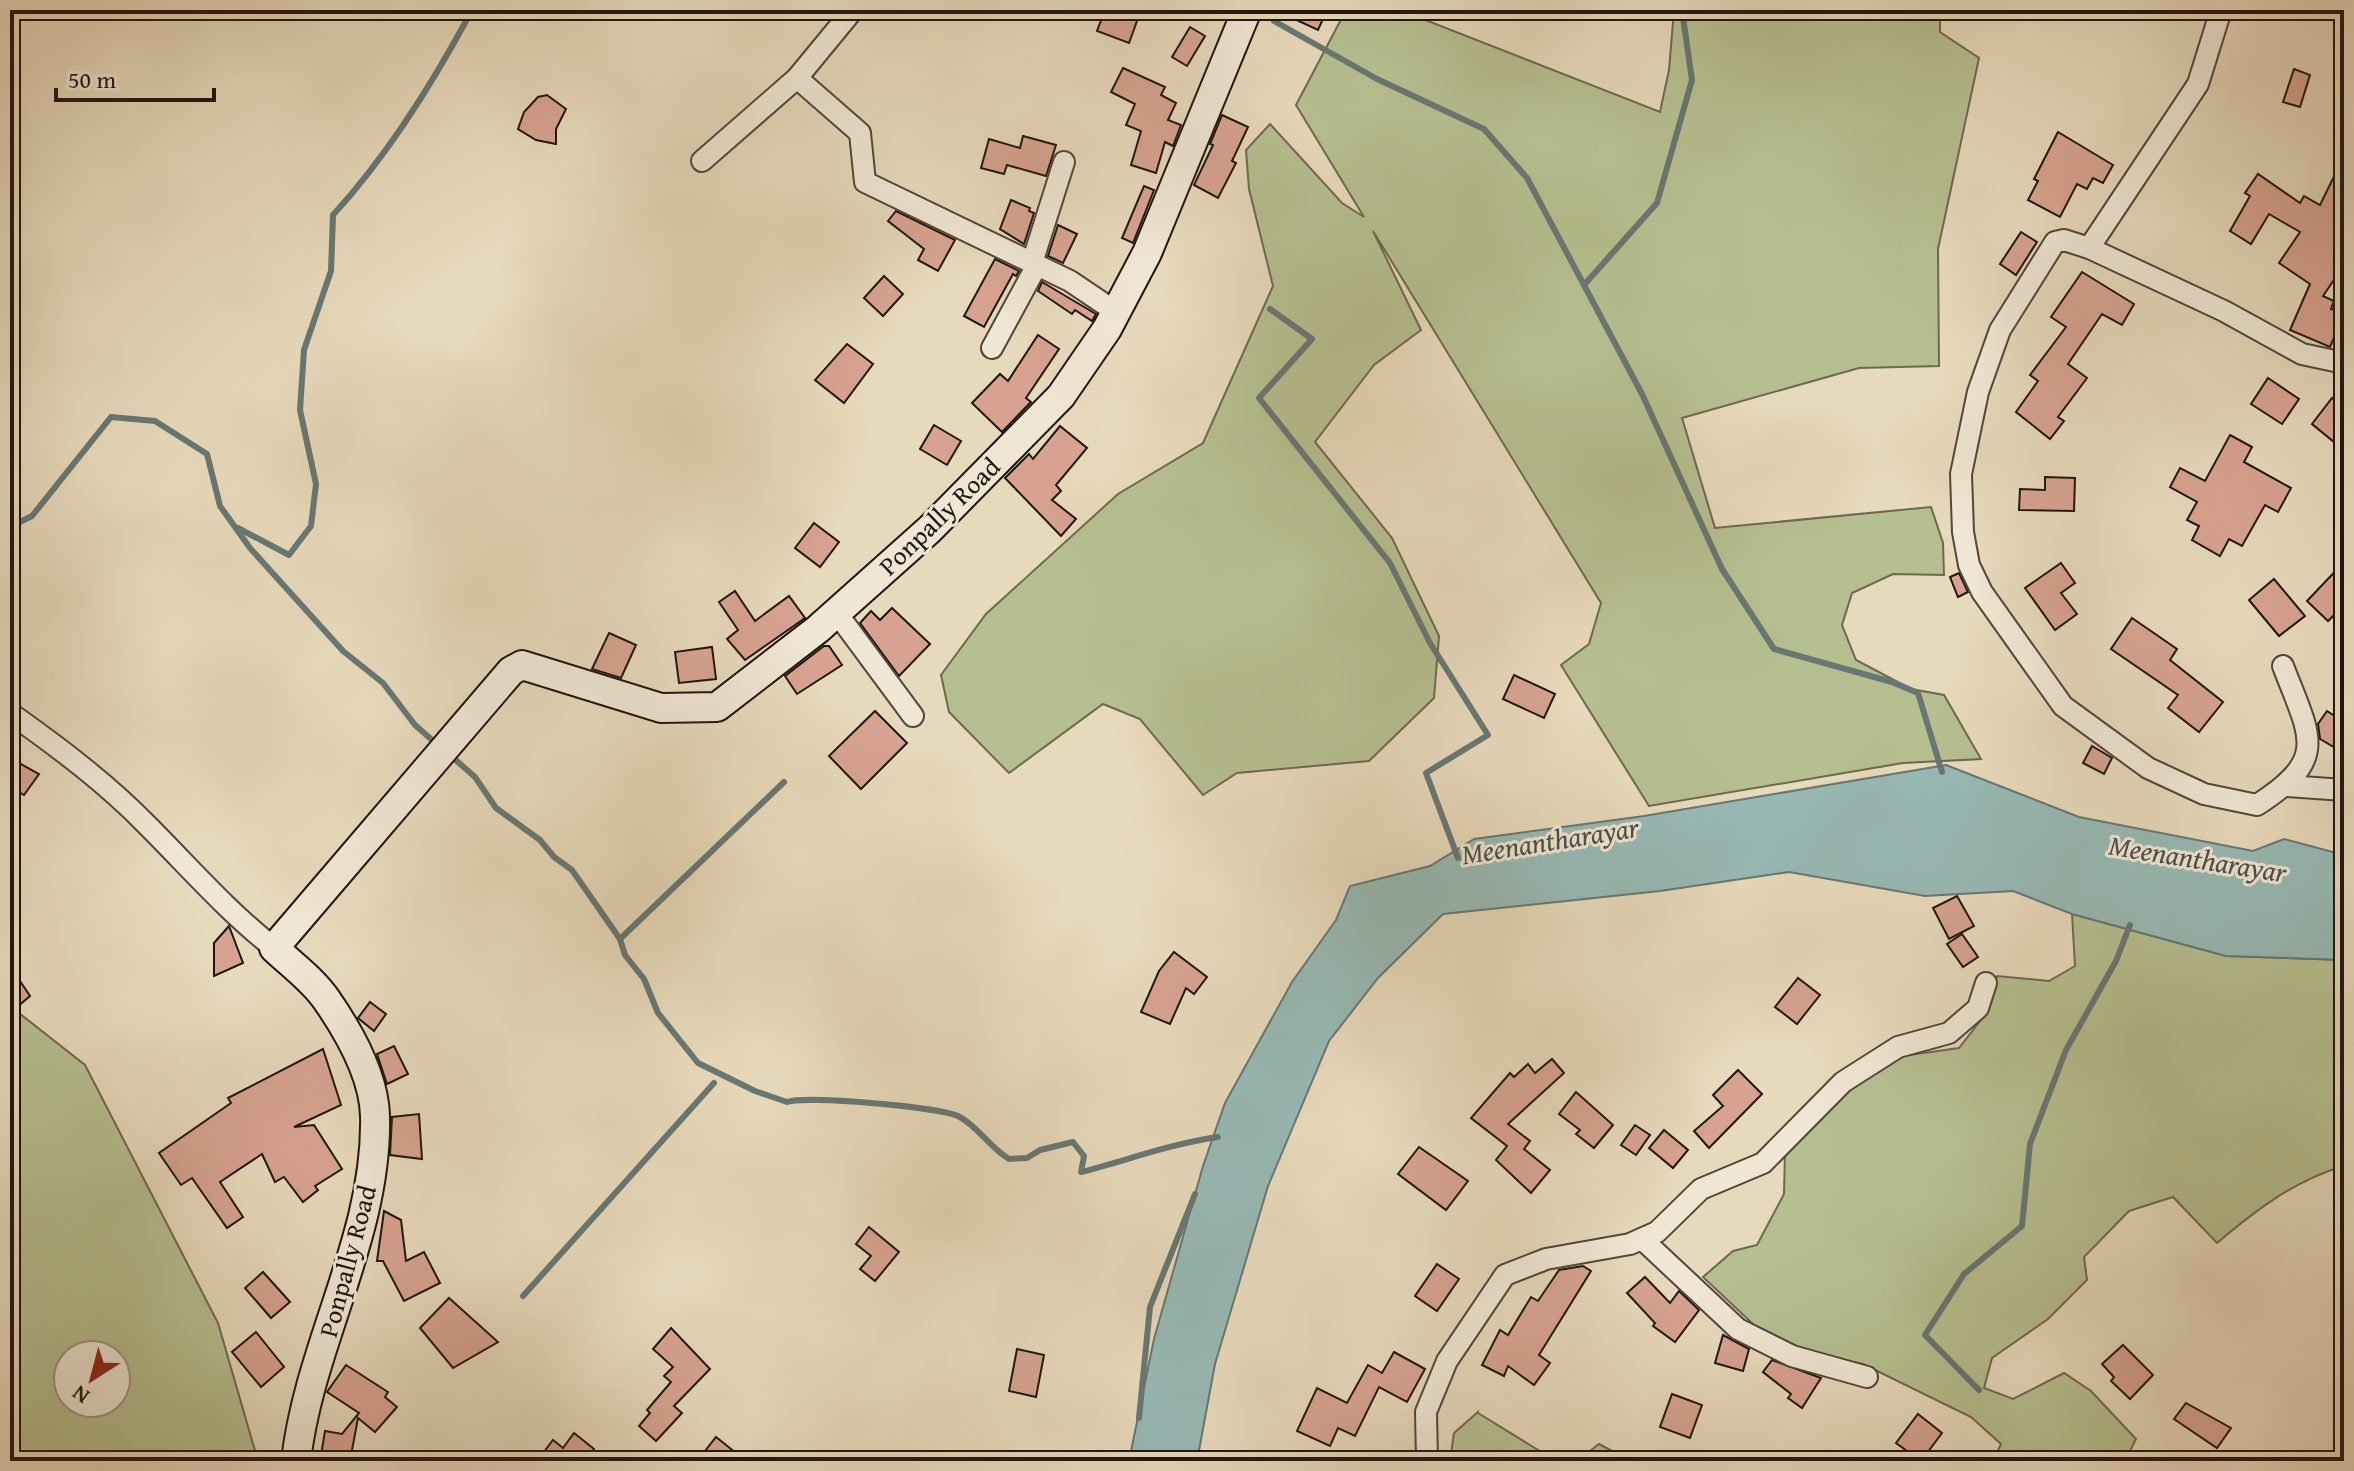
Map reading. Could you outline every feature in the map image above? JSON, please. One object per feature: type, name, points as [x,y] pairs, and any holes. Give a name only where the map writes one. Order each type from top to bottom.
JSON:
[{"type":"main road","name":"Ponpally Road","points":[[296,1461],[308,1403],[368,1197],[375,1115],[365,1069],[325,997],[274,948],[511,671],[522,665],[661,708],[717,707],[836,612],[930,529],[1061,396],[1116,312],[1147,253],[1247,10]]},
{"type":"street","points":[[702,161],[797,78],[853,10]]},
{"type":"street","points":[[2089,248],[2198,84],[2221,10]]},
{"type":"street","points":[[797,78],[860,133],[865,182],[1070,281],[1116,312]]},
{"type":"street","points":[[992,348],[1034,264],[1064,162]]},
{"type":"street","points":[[2283,666],[2308,730],[2309,755],[2287,786],[2257,805],[2204,794],[2148,768],[2063,706],[1982,592],[1969,565],[1963,532],[1961,474],[1978,392],[2000,330],[2049,247],[2064,240],[2089,248],[2224,311],[2302,354],[2344,363]]},
{"type":"street","points":[[836,612],[913,716]]},
{"type":"street","points":[[10,713],[55,745],[124,804],[234,916],[274,948]]},
{"type":"street","points":[[2287,786],[2344,790]]},
{"type":"street","points":[[1427,1461],[1426,1412],[1447,1361],[1505,1275],[1546,1259],[1630,1244],[1657,1232],[1701,1189],[1763,1163],[1843,1082],[1898,1047],[1949,1033],[1978,1008],[1986,983]]},
{"type":"street","points":[[1642,1239],[1738,1329],[1792,1356],[1867,1377]]},
{"type":"green space","points":[[1346,10],[1400,10],[1660,112],[1669,70],[1674,10],[1940,10],[1940,32],[1979,58],[1938,249],[1939,366],[1859,368],[1682,418],[1715,528],[1931,507],[1943,543],[1944,575],[1893,574],[1852,593],[1842,625],[1856,660],[1911,689],[1944,695],[1981,759],[1903,763],[1649,806],[1561,665],[1589,644],[1601,603],[1373,231],[1421,330],[1374,365],[1315,442],[1392,538],[1439,636],[1434,698],[1369,761],[1237,773],[1203,795],[1140,719],[1103,704],[1009,773],[949,712],[941,675],[986,614],[1118,494],[1203,443],[1273,286],[1249,189],[1246,150],[1270,124],[1342,203],[1364,217],[1296,105]]},
{"type":"green space","points":[[2072,914],[2226,956],[2344,960],[2344,1166],[2309,1179],[2277,1197],[2217,1243],[2173,1197],[2129,1211],[2084,1257],[2087,1280],[2048,1319],[1992,1358],[1984,1388],[2013,1399],[2064,1373],[2091,1391],[2136,1439],[2125,1461],[1993,1461],[2001,1444],[1971,1417],[1863,1364],[1811,1353],[1754,1325],[1703,1277],[1733,1251],[1757,1245],[1784,1194],[1785,1150],[1835,1099],[1902,1056],[1959,1048],[1988,1011],[1997,976],[2049,981],[2075,966]]},
{"type":"green space","points":[[10,1006],[85,1065],[218,1323],[258,1461],[10,1461]]},
{"type":"green space","points":[[1478,1412],[1556,1461],[1450,1461],[1454,1433]]},
{"type":"green space","points":[[1599,1444],[1631,1461],[1577,1461]]},
{"type":"water","points":[[1946,765],[2079,817],[2253,851],[2284,839],[2344,855],[2344,960],[2226,956],[2072,914],[2013,891],[1925,896],[1789,872],[1660,891],[1443,914],[1378,978],[1329,1041],[1268,1186],[1215,1364],[1197,1461],[1129,1461],[1154,1339],[1203,1166],[1225,1103],[1292,982],[1336,920],[1350,886],[1430,866],[1474,839],[1644,816]]},
{"type":"building","points":[[1105,10],[1141,10],[1129,43],[1097,31]]},
{"type":"building","points":[[1275,10],[1327,10],[1318,30]]},
{"type":"building","points":[[1190,27],[1205,36],[1187,66],[1172,57]]},
{"type":"building","points":[[1123,68],[1165,87],[1161,95],[1176,103],[1168,120],[1181,125],[1173,146],[1165,142],[1156,173],[1131,165],[1141,131],[1126,125],[1135,104],[1111,92]]},
{"type":"building","points":[[2294,69],[2310,75],[2300,107],[2283,102]]},
{"type":"building","points":[[547,95],[566,109],[556,129],[556,144],[536,140],[518,129],[524,112],[538,97]]},
{"type":"building","points":[[1222,115],[1248,127],[1232,161],[1236,163],[1218,198],[1194,185],[1213,145],[1210,144]]},
{"type":"building","points":[[2058,132],[2113,165],[2103,183],[2093,178],[2087,189],[2077,184],[2060,217],[2028,200],[2038,181],[2034,179]]},
{"type":"building","points":[[1023,136],[1056,145],[1046,176],[1007,165],[1004,174],[981,168],[989,139],[1020,148]]},
{"type":"building","points":[[2344,156],[2344,265],[2323,296],[2334,301],[2331,309],[2344,314],[2330,347],[2290,330],[2310,284],[2279,263],[2300,232],[2269,214],[2251,244],[2230,231],[2250,196],[2245,193],[2258,174],[2300,203],[2304,196],[2320,205]]},
{"type":"building","points":[[1144,186],[1154,190],[1133,243],[1122,238]]},
{"type":"building","points":[[1011,200],[1034,213],[1024,244],[1000,229]]},
{"type":"building","points":[[896,211],[955,240],[938,271],[918,260],[924,249],[888,221]]},
{"type":"building","points":[[1058,225],[1077,234],[1063,263],[1048,256]]},
{"type":"building","points":[[2021,232],[2037,242],[2016,275],[2000,264]]},
{"type":"building","points":[[995,259],[1019,271],[1016,276],[1013,274],[984,327],[964,316]]},
{"type":"building","points":[[2082,272],[2134,304],[2122,325],[2102,314],[2068,364],[2087,378],[2058,417],[2064,421],[2050,439],[2016,412],[2038,381],[2030,375],[2066,327],[2051,317]]},
{"type":"building","points":[[884,276],[903,294],[883,316],[864,298]]},
{"type":"building","points":[[1042,282],[1096,314],[1092,321],[1075,310],[1072,314],[1038,291]]},
{"type":"building","points":[[1038,335],[1059,349],[1026,398],[1031,402],[1002,432],[972,403],[1000,374],[1008,381]]},
{"type":"building","points":[[847,344],[873,364],[844,403],[815,380]]},
{"type":"building","points":[[2268,378],[2299,399],[2282,424],[2251,404]]},
{"type":"building","points":[[2332,398],[2344,408],[2344,429],[2334,442],[2312,424]]},
{"type":"building","points":[[934,425],[961,441],[947,465],[920,449]]},
{"type":"building","points":[[1060,426],[1087,448],[1056,485],[1061,491],[1052,500],[1076,519],[1061,536],[1005,478],[1029,454],[1033,459]]},
{"type":"building","points":[[2230,435],[2252,447],[2244,462],[2291,488],[2278,512],[2265,505],[2242,546],[2229,539],[2220,556],[2192,540],[2199,526],[2187,520],[2197,502],[2170,487],[2180,468],[2205,481]]},
{"type":"building","points":[[2045,477],[2075,478],[2074,511],[2019,510],[2020,489],[2045,490]]},
{"type":"building","points":[[814,523],[839,542],[820,567],[795,548]]},
{"type":"building","points":[[2344,562],[2344,605],[2328,621],[2307,601]]},
{"type":"building","points":[[2061,563],[2075,583],[2061,593],[2077,614],[2055,630],[2025,588]]},
{"type":"building","points":[[1959,573],[1968,592],[1958,597],[1950,577]]},
{"type":"building","points":[[2274,579],[2305,616],[2279,636],[2249,600]]},
{"type":"building","points":[[735,591],[755,621],[789,596],[805,618],[745,660],[727,639],[738,630],[719,602]]},
{"type":"building","points":[[892,608],[930,644],[899,676],[860,623],[871,611],[880,620]]},
{"type":"building","points":[[2132,618],[2177,649],[2170,660],[2223,702],[2199,732],[2168,708],[2178,695],[2111,649]]},
{"type":"building","points":[[609,633],[636,645],[621,678],[592,669]]},
{"type":"building","points":[[824,646],[829,646],[842,665],[797,694],[785,676]]},
{"type":"building","points":[[712,647],[716,679],[679,683],[675,652]]},
{"type":"building","points":[[1514,675],[1555,694],[1544,718],[1503,699]]},
{"type":"building","points":[[875,711],[907,743],[861,789],[829,756]]},
{"type":"building","points":[[2327,711],[2344,722],[2344,753],[2320,739],[2318,724]]},
{"type":"building","points":[[2092,746],[2112,758],[2104,774],[2083,763]]},
{"type":"building","points":[[10,758],[39,774],[24,795],[10,787]]},
{"type":"building","points":[[1957,896],[1974,926],[1949,939],[1933,908]]},
{"type":"building","points":[[229,926],[243,963],[214,976],[214,943]]},
{"type":"building","points":[[1962,934],[1978,957],[1963,967],[1947,944]]},
{"type":"building","points":[[1174,952],[1207,977],[1194,994],[1186,988],[1170,1024],[1141,1012],[1159,971]]},
{"type":"building","points":[[10,966],[30,996],[10,1013]]},
{"type":"building","points":[[1798,978],[1820,995],[1797,1024],[1775,1007]]},
{"type":"building","points":[[370,1002],[386,1014],[374,1031],[358,1018]]},
{"type":"building","points":[[394,1046],[408,1074],[387,1084],[377,1054]]},
{"type":"building","points":[[323,1049],[341,1105],[294,1127],[314,1125],[342,1169],[315,1186],[318,1190],[303,1202],[284,1177],[275,1182],[262,1154],[220,1182],[243,1217],[227,1228],[192,1178],[181,1185],[159,1153],[231,1103],[228,1098]]},
{"type":"building","points":[[1552,1059],[1564,1073],[1508,1124],[1530,1141],[1524,1149],[1550,1170],[1531,1193],[1496,1160],[1507,1146],[1471,1118],[1510,1073],[1514,1077],[1528,1064],[1535,1073]]},
{"type":"building","points":[[1738,1070],[1762,1094],[1709,1148],[1694,1131],[1723,1106],[1713,1095]]},
{"type":"building","points":[[1576,1092],[1613,1125],[1594,1148],[1576,1134],[1580,1130],[1559,1114]]},
{"type":"building","points":[[419,1114],[422,1159],[390,1155],[392,1117]]},
{"type":"building","points":[[1635,1125],[1650,1135],[1636,1155],[1621,1145]]},
{"type":"building","points":[[1664,1130],[1688,1150],[1673,1168],[1649,1148]]},
{"type":"building","points":[[1419,1147],[1468,1181],[1446,1210],[1398,1174]]},
{"type":"building","points":[[384,1211],[401,1220],[406,1261],[424,1252],[440,1283],[404,1301],[383,1261],[377,1261]]},
{"type":"building","points":[[869,1227],[899,1252],[875,1281],[860,1269],[871,1256],[856,1244]]},
{"type":"building","points":[[1437,1264],[1459,1279],[1437,1311],[1415,1296]]},
{"type":"building","points":[[1583,1266],[1591,1271],[1539,1355],[1550,1363],[1534,1385],[1508,1366],[1504,1376],[1482,1365],[1500,1330],[1508,1335],[1531,1297],[1538,1301],[1559,1270]]},
{"type":"building","points":[[263,1272],[290,1302],[271,1318],[245,1288]]},
{"type":"building","points":[[1645,1277],[1670,1303],[1679,1291],[1699,1310],[1675,1342],[1653,1326],[1655,1323],[1627,1293]]},
{"type":"building","points":[[449,1298],[498,1342],[453,1368],[420,1328]]},
{"type":"building","points":[[671,1328],[710,1369],[674,1406],[682,1413],[656,1441],[639,1426],[650,1413],[647,1410],[671,1382],[664,1376],[673,1367],[653,1349]]},
{"type":"building","points":[[256,1332],[284,1367],[261,1387],[232,1352]]},
{"type":"building","points":[[1723,1335],[1749,1349],[1743,1371],[1715,1363]]},
{"type":"building","points":[[2123,1345],[2153,1375],[2130,1399],[2111,1381],[2114,1377],[2102,1364]]},
{"type":"building","points":[[1017,1349],[1044,1355],[1036,1397],[1009,1391]]},
{"type":"building","points":[[1394,1352],[1425,1369],[1407,1402],[1379,1387],[1355,1436],[1338,1428],[1330,1446],[1297,1431],[1317,1388],[1347,1403],[1368,1365],[1382,1373]]},
{"type":"building","points":[[1772,1360],[1821,1378],[1802,1408],[1788,1398],[1791,1394],[1763,1372]]},
{"type":"building","points":[[346,1365],[388,1392],[385,1397],[397,1407],[375,1432],[358,1418],[350,1461],[320,1461],[325,1431],[342,1434],[359,1413],[327,1392]]},
{"type":"building","points":[[1672,1394],[1702,1405],[1690,1438],[1660,1427]]},
{"type":"building","points":[[2186,1403],[2231,1428],[2217,1448],[2174,1419]]},
{"type":"building","points":[[1918,1414],[1942,1433],[1921,1461],[1896,1443]]},
{"type":"building","points":[[574,1433],[594,1449],[585,1461],[537,1461],[553,1440],[563,1448]]},
{"type":"building","points":[[716,1437],[746,1461],[718,1461],[705,1451]]},
{"type":"waterway","points":[[238,528],[289,555],[311,526],[316,484],[300,410],[304,350],[331,271],[333,215],[373,168],[409,117],[472,10]]},
{"type":"waterway","points":[[1584,285],[1657,203],[1692,80],[1682,10]]},
{"type":"waterway","points":[[1274,21],[1377,79],[1484,129],[1527,178],[1642,394],[1722,569],[1774,649],[1892,682],[1918,693],[1942,772]]},
{"type":"waterway","points":[[1270,309],[1312,339],[1259,398],[1390,563],[1430,643],[1488,735],[1426,773],[1458,858]]},
{"type":"waterway","points":[[10,527],[32,516],[111,417],[155,421],[207,454],[220,506],[250,548],[343,651],[383,683],[415,725],[439,746]]},
{"type":"waterway","points":[[450,755],[475,777],[496,808],[540,840],[554,857],[572,870],[620,939],[625,955],[644,979],[658,1013],[698,1063],[755,1091],[787,1102],[871,1103],[958,1116],[1009,1159],[1027,1158],[1040,1150],[1073,1142],[1084,1156],[1081,1172],[1218,1137]]},
{"type":"waterway","points":[[620,939],[784,782]]},
{"type":"waterway","points":[[1979,1390],[1925,1335],[1964,1274],[2022,1226],[2030,1144],[2066,1050],[2116,961],[2130,925]]},
{"type":"waterway","points":[[523,1296],[714,1083]]},
{"type":"waterway","name":"Meenantharayar","points":[[1139,1418],[1150,1307],[1195,1194]]}]
